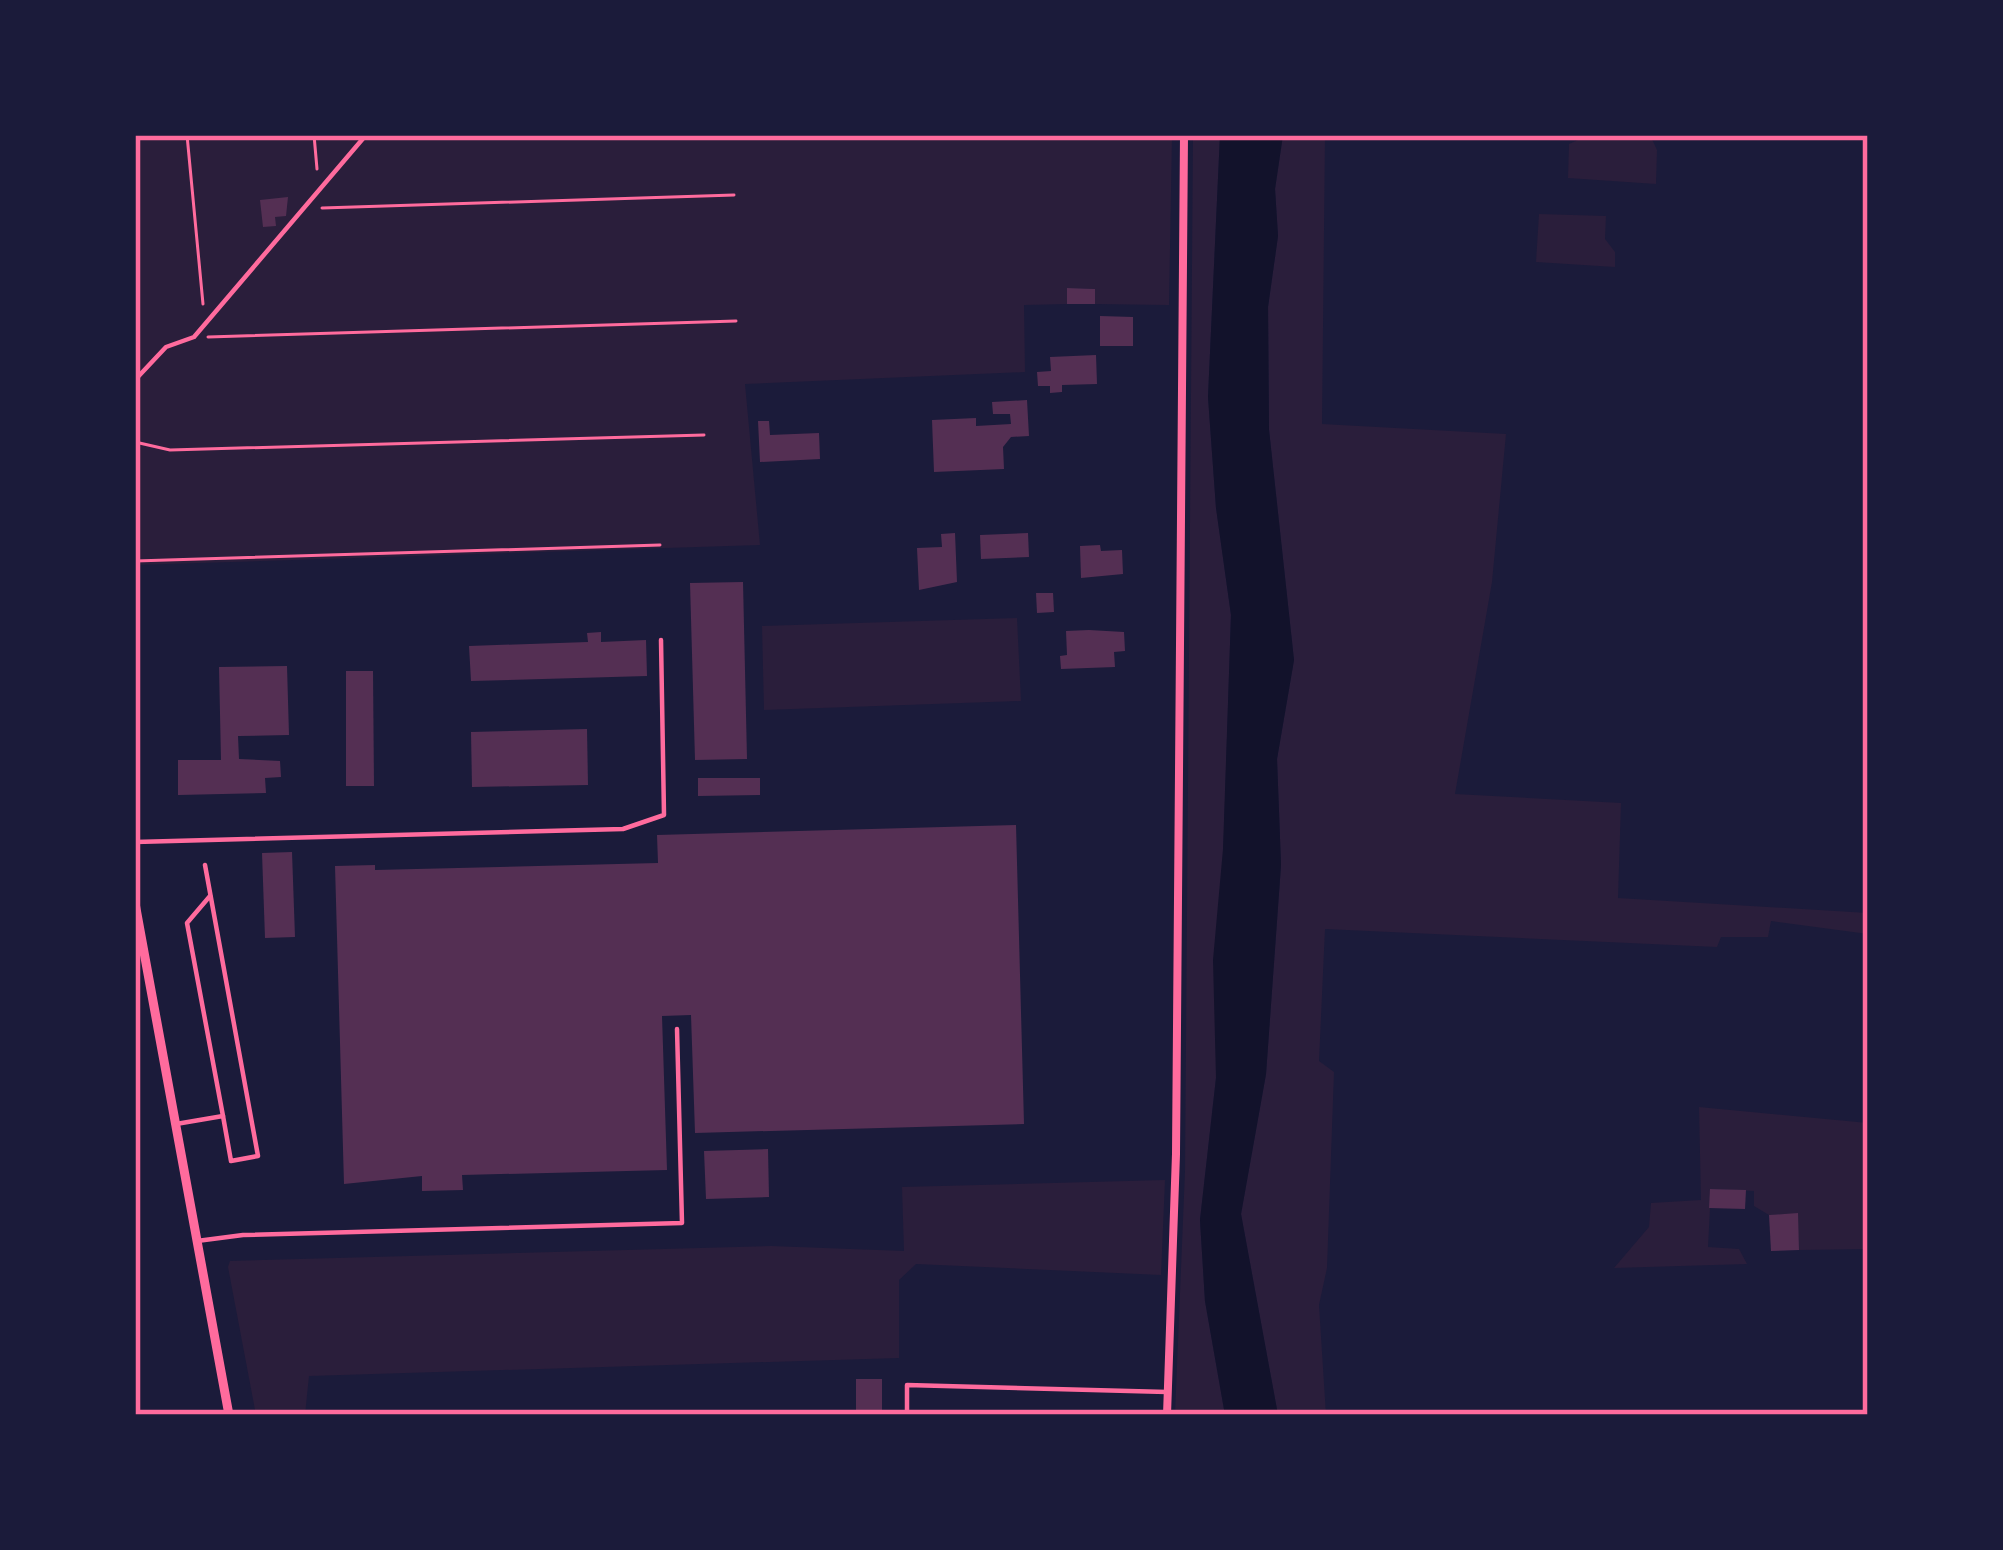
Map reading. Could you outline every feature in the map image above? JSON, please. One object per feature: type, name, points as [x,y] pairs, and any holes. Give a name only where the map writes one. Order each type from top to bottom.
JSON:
[{"type":"street","points":[[1167,1415],[1176,1154],[1184,135]]},
{"type":"street","points":[[135,903],[229,1415]]},
{"type":"lane","points":[[135,380],[166,347],[194,337],[366,135]]},
{"type":"lane","points":[[135,842],[623,830],[664,815],[661,640]]},
{"type":"lane","points":[[205,865],[258,1156],[231,1161],[187,923],[210,896]]},
{"type":"lane","points":[[197,1241],[266,1234],[682,1223],[677,1029]]},
{"type":"lane","points":[[176,1124],[223,1116]]},
{"type":"lane","points":[[907,1415],[907,1385],[1167,1392]]},
{"type":"path","points":[[187,135],[205,324]]},
{"type":"path","points":[[314,135],[320,189]]},
{"type":"path","points":[[302,209],[734,195]]},
{"type":"path","points":[[194,337],[736,321]]},
{"type":"path","points":[[135,442],[170,450],[704,435]]},
{"type":"path","points":[[135,561],[660,545]]},
{"type":"shaded area","points":[[135,135],[1172,135],[1169,305],[1095,304],[1094,289],[1068,288],[1067,304],[1024,305],[1025,372],[745,384],[760,545],[135,565]]},
{"type":"shaded area","points":[[1193,135],[1220,135],[1208,397],[1231,615],[1216,1078],[1200,1220],[1205,1301],[1225,1415],[1175,1415],[1185,1171]]},
{"type":"shaded area","points":[[1220,135],[1283,135],[1275,189],[1278,236],[1268,307],[1269,430],[1294,660],[1277,759],[1281,865],[1266,1074],[1241,1214],[1278,1415],[1225,1415],[1205,1301],[1200,1220],[1216,1078],[1213,960],[1223,849],[1231,615],[1216,508],[1208,397]]},
{"type":"shaded area","points":[[1283,135],[1325,135],[1322,424],[1506,434],[1492,582],[1455,794],[1621,803],[1618,898],[1868,913],[1868,934],[1771,921],[1768,937],[1721,937],[1717,947],[1325,929],[1319,1061],[1334,1072],[1327,1268],[1319,1305],[1326,1415],[1278,1415],[1241,1214],[1266,1074],[1281,865],[1277,759],[1294,660],[1269,430],[1268,307],[1278,236],[1275,189]]},
{"type":"shaded area","points":[[1589,135],[1650,135],[1657,150],[1656,184],[1568,178],[1569,144]]},
{"type":"shaded area","points":[[1539,214],[1606,216],[1605,239],[1615,252],[1615,267],[1536,262]]},
{"type":"shaded area","points":[[1017,618],[1021,701],[764,710],[762,626]]},
{"type":"shaded area","points":[[1699,1107],[1868,1123],[1868,1249],[1799,1250],[1797,1214],[1769,1215],[1754,1206],[1754,1191],[1711,1189],[1708,1247],[1739,1249],[1747,1264],[1614,1268],[1649,1227],[1651,1203],[1701,1200]]},
{"type":"shaded area","points":[[1165,1180],[1161,1275],[916,1264],[899,1280],[899,1358],[309,1376],[305,1415],[256,1415],[228,1267],[230,1261],[771,1246],[904,1251],[902,1187]]},
{"type":"building","points":[[288,197],[286,216],[275,217],[276,226],[263,227],[260,200]]},
{"type":"building","points":[[1067,288],[1095,289],[1095,304],[1067,304]]},
{"type":"building","points":[[1100,316],[1133,317],[1133,346],[1100,346]]},
{"type":"building","points":[[1096,355],[1097,384],[1062,385],[1062,392],[1050,393],[1050,386],[1038,386],[1037,372],[1051,371],[1050,357]]},
{"type":"building","points":[[1027,400],[1029,436],[1011,437],[1003,447],[1004,469],[934,472],[932,420],[976,418],[976,426],[1011,424],[1010,414],[993,414],[992,402]]},
{"type":"building","points":[[758,421],[769,421],[770,435],[819,433],[820,459],[760,462]]},
{"type":"building","points":[[955,533],[957,582],[919,590],[917,548],[942,547],[941,534]]},
{"type":"building","points":[[1028,533],[1029,557],[981,559],[980,535]]},
{"type":"building","points":[[1100,545],[1101,551],[1122,550],[1123,574],[1081,578],[1080,546]]},
{"type":"building","points":[[743,582],[747,759],[695,760],[690,583]]},
{"type":"building","points":[[1036,593],[1053,593],[1054,612],[1037,613]]},
{"type":"building","points":[[1066,631],[1124,632],[1125,651],[1114,652],[1115,667],[1061,669],[1060,656],[1067,655]]},
{"type":"building","points":[[601,632],[601,642],[646,640],[647,676],[471,681],[469,646],[588,642],[587,633]]},
{"type":"building","points":[[287,666],[289,735],[238,736],[239,759],[280,761],[281,777],[265,778],[266,793],[178,795],[178,760],[221,760],[219,667]]},
{"type":"building","points":[[346,671],[373,671],[374,786],[346,786]]},
{"type":"building","points":[[587,729],[588,785],[472,787],[471,732]]},
{"type":"building","points":[[698,778],[760,778],[760,795],[698,796]]},
{"type":"building","points":[[1016,825],[1024,1124],[695,1133],[691,1015],[662,1016],[667,1170],[462,1175],[463,1190],[422,1191],[422,1176],[344,1184],[335,866],[375,865],[375,870],[658,863],[657,835]]},
{"type":"building","points":[[292,852],[295,937],[265,938],[262,853]]},
{"type":"building","points":[[768,1149],[769,1197],[706,1199],[704,1151]]},
{"type":"building","points":[[1710,1189],[1746,1190],[1745,1209],[1709,1208]]},
{"type":"building","points":[[1798,1213],[1799,1250],[1771,1251],[1769,1215]]},
{"type":"building","points":[[856,1379],[882,1379],[882,1415],[856,1415]]}]
